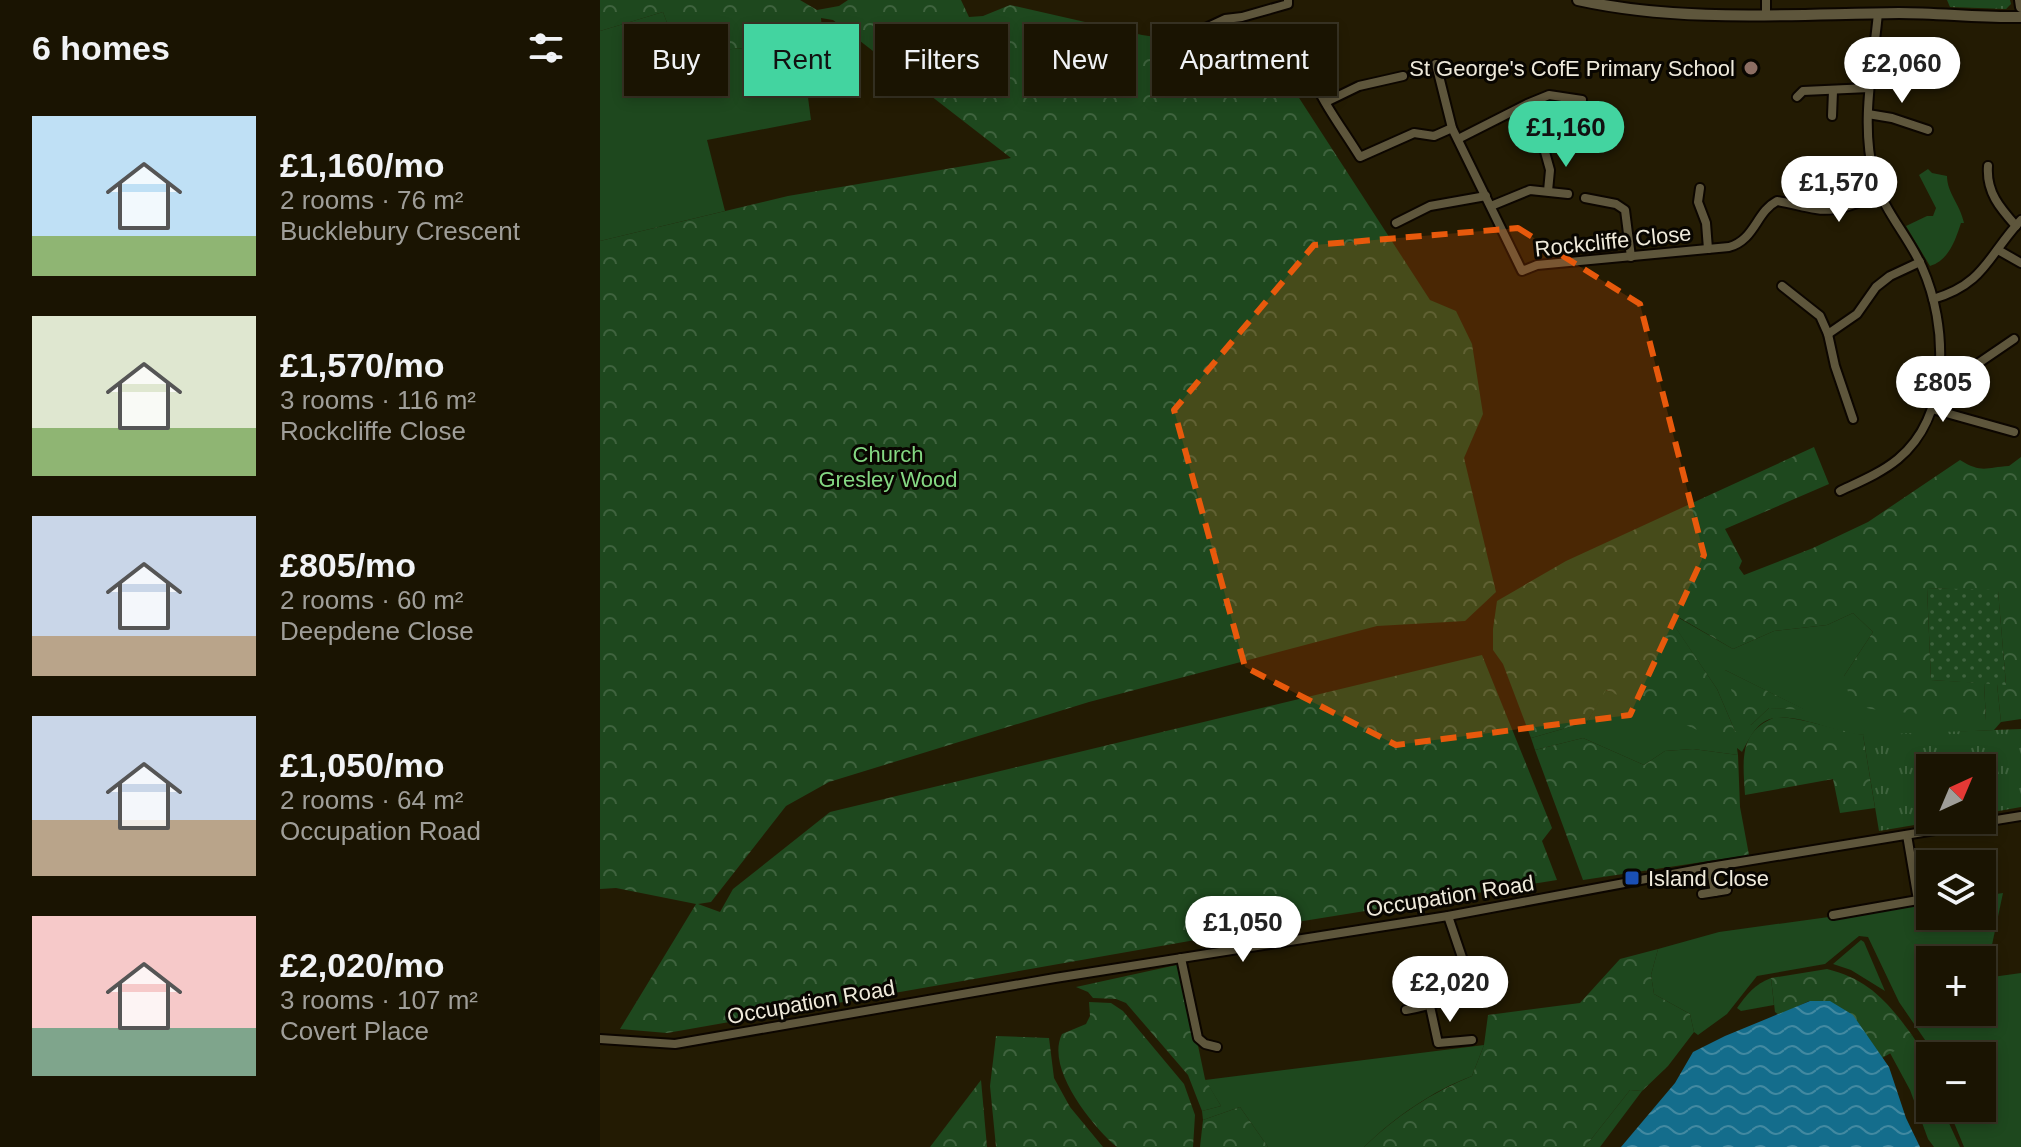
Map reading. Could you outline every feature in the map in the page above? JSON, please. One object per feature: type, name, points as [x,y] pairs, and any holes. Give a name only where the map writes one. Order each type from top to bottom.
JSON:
[{"type":"street","points":[[1214,24],[1225,19],[1278,9],[1288,4],[1288,0]]},
{"type":"street","points":[[1578,0],[1613,8],[1671,13],[2021,17]]},
{"type":"street","points":[[1766,0],[1766,14]]},
{"type":"street","points":[[2020,0],[2021,7]]},
{"type":"street","points":[[1840,491],[1898,459],[1922,430],[1932,409],[1940,372],[1933,299],[1920,262],[1880,194],[1872,167],[1869,88],[1878,13]]},
{"type":"street","points":[[1436,64],[1452,128],[1491,206],[1530,190],[1568,194]]},
{"type":"street","points":[[1326,102],[1359,86],[1403,76]]},
{"type":"street","points":[[1797,97],[1803,91],[1869,88]]},
{"type":"street","points":[[1832,116],[1833,91]]},
{"type":"street","points":[[1458,139],[1549,95],[1582,100]]},
{"type":"street","points":[[1323,96],[1360,157],[1414,133],[1434,136],[1452,128]]},
{"type":"street","points":[[1868,114],[1928,130]]},
{"type":"street","points":[[1545,152],[1550,170],[1548,191]]},
{"type":"street","points":[[1933,299],[1951,294],[1974,279],[2018,223],[1999,207],[1992,194],[1988,167]]},
{"type":"street","name":"Rockcliffe Close","points":[[1700,188],[1698,202],[1706,223],[1708,249]]},
{"type":"street","name":"Rockcliffe Close","points":[[1491,206],[1522,271],[1537,265],[1741,244],[1752,233],[1769,205],[1777,201],[1829,210],[1880,194]]},
{"type":"street","points":[[1396,223],[1430,206],[1486,196]]},
{"type":"street","points":[[1585,198],[1616,204],[1625,210],[1631,257]]},
{"type":"street","points":[[1998,250],[2021,263]]},
{"type":"street","points":[[1828,334],[1857,314],[1876,287],[1890,276],[1920,262]]},
{"type":"street","points":[[1782,286],[1792,299],[1820,316],[1853,419]]},
{"type":"street","points":[[1940,372],[1967,371],[2014,339]]},
{"type":"street","points":[[1843,391],[1854,387]]},
{"type":"street","points":[[1932,409],[1988,431],[2014,432]]},
{"type":"street","points":[[1852,486],[1857,497]]},
{"type":"street","name":"Occupation Road","points":[[600,1039],[675,1044],[1448,916],[1710,867],[2021,816]]},
{"type":"street","points":[[1907,835],[1916,888]]},
{"type":"street","points":[[1710,867],[1715,892]]},
{"type":"street","points":[[1702,894],[1727,890]]},
{"type":"street","points":[[1833,915],[1916,900]]},
{"type":"street","points":[[1406,1010],[1430,1006],[1455,995],[1469,978],[1448,916]]},
{"type":"street","points":[[1181,958],[1198,1038],[1205,1044],[1217,1047]]},
{"type":"street","points":[[1430,1006],[1438,1043],[1472,1040]]},
{"type":"highlighted area","points":[[1518,228],[1640,304],[1704,555],[1630,715],[1396,745],[1245,667],[1174,410],[1314,245]]},
{"type":"green space","name":"Church Gresley Wood","points":[[600,0],[800,0],[817,10],[839,6],[848,0],[961,0],[969,17],[983,16],[1010,5],[1094,24],[1024,24],[1024,96],[1136,96],[1136,34],[1152,36],[1152,96],[1298,96],[1430,300],[1456,311],[1472,344],[1483,414],[1464,458],[1496,592],[1465,621],[1377,626],[1089,702],[829,782],[786,806],[711,902],[698,904],[720,912],[733,889],[830,812],[1482,655],[1552,828],[1542,841],[1557,880],[1297,922],[667,1033],[620,1029],[696,904],[616,888],[600,889],[600,241],[788,196],[1011,158],[931,96],[1008,96],[1008,24],[875,24],[875,53],[859,40],[859,24],[838,24],[821,18],[821,24],[744,24],[744,48],[728,49],[728,24],[668,24],[663,12],[600,31]]},
{"type":"green space","points":[[1947,0],[2010,0],[2011,4],[2006,9],[1950,7]]},
{"type":"green space","points":[[663,12],[668,24],[624,24],[624,96],[728,96],[728,49],[744,48],[744,96],[808,96],[811,120],[707,140],[725,211],[600,241],[600,31]]},
{"type":"green space","points":[[1928,169],[1947,176],[1964,223],[1961,223],[1947,255],[1930,266],[1906,226],[1933,216],[1936,208],[1919,175]]},
{"type":"green space","points":[[1814,447],[1829,484],[1725,529],[1742,561],[1739,568],[1744,575],[1868,522],[1960,460],[1984,469],[2009,466],[2021,457],[2021,719],[2001,722],[1997,684],[2006,684],[1998,591],[1927,588],[1931,680],[1984,683],[1986,721],[1871,709],[1851,704],[1844,676],[1873,632],[1853,613],[1827,625],[1774,631],[1733,649],[1680,618],[1674,625],[1717,689],[1735,731],[1742,736],[1736,747],[1606,690],[1587,722],[1531,738],[1503,664],[1493,650],[1497,601],[1566,561]]},
{"type":"green space","points":[[1927,588],[1998,590],[2006,685],[1931,680]]},
{"type":"green space","points":[[1853,613],[1873,632],[1844,676],[1986,720],[1984,683],[1997,684],[2001,722],[1994,730],[1865,735],[1796,719],[1775,718],[1759,726],[1742,752],[1737,748],[1738,755],[1693,749],[1665,751],[1644,765],[1583,738],[1535,750],[1531,738],[1587,722],[1605,690],[1735,731],[1717,689],[1673,624],[1679,618],[1733,649],[1774,631],[1827,625]],"holes":[[[1724,670],[1803,709],[1769,708],[1751,725]]]},
{"type":"green space","points":[[1723,669],[1806,710],[1769,708],[1751,725],[1744,722]]},
{"type":"green space","points":[[1776,717],[1863,735],[1875,808],[1840,813],[1833,779],[1745,795],[1744,759],[1749,739],[1755,730]]},
{"type":"green space","points":[[2021,729],[2021,807],[1996,811],[1996,754],[1916,754],[1916,825],[1879,831],[1863,735]]},
{"type":"green space","points":[[1583,738],[1644,765],[1665,751],[1693,749],[1738,755],[1740,807],[1749,855],[1583,880],[1535,750]]},
{"type":"green space","points":[[2003,893],[1996,926],[1996,894]]},
{"type":"green space","points":[[1916,905],[1916,930],[1995,930],[1992,946],[1916,946],[1916,1026],[1996,1026],[1996,976],[2021,973],[2021,1147],[1964,1147],[1954,1122],[1996,1122],[1996,1042],[1926,1042],[1899,1002],[1868,937],[1859,936],[1825,964],[1757,976],[1727,1014],[1698,1035],[1694,1032],[1690,1014],[1654,994],[1651,975],[1658,949],[1719,932]]},
{"type":"green space","points":[[1861,940],[1885,991],[1851,970],[1833,964]]},
{"type":"green space","points":[[1658,949],[1651,975],[1654,994],[1690,1014],[1694,1032],[1668,1066],[1642,1091],[1630,1090],[1585,1147],[1364,1147],[1415,1106],[1472,1076],[1484,1045],[1488,1015],[1580,1003],[1620,959]]},
{"type":"green space","points":[[1181,964],[1205,1079],[1221,1106],[1202,1111],[1188,1075],[1126,1003],[1116,999],[1093,998],[1076,987]]},
{"type":"green space","points":[[1827,969],[1854,979],[1876,993],[1912,1035],[1898,1049],[1882,1058],[1868,1038],[1809,1001],[1779,1015],[1775,1012],[1771,978]]},
{"type":"green space","points":[[1771,978],[1774,1005],[1741,1011],[1737,1008],[1752,990]]},
{"type":"green space","points":[[1089,1002],[1111,1003],[1123,1011],[1184,1084],[1195,1115],[1193,1147],[1117,1147],[1084,1111],[1065,1079],[1058,1048],[1062,1034],[1086,1024],[1090,1016]]},
{"type":"green space","points":[[1912,1035],[1916,1042],[1916,1106],[1910,1090],[1890,1053]]},
{"type":"green space","points":[[996,1036],[1049,1038],[1054,1078],[1070,1107],[1103,1147],[996,1147],[990,1086]]},
{"type":"green space","points":[[1484,1045],[1472,1076],[1415,1106],[1364,1147],[1268,1147],[1240,1107],[1203,1120],[1202,1111],[1221,1106],[1205,1080]]},
{"type":"green space","points":[[981,1080],[987,1147],[930,1147]]},
{"type":"green space","points":[[1630,1090],[1642,1091],[1600,1147],[1585,1147]]},
{"type":"green space","points":[[1240,1107],[1268,1147],[1200,1147],[1203,1120]]},
{"type":"green space","points":[[1922,1122],[1948,1122],[1960,1147],[1934,1147]]},
{"type":"water","points":[[1810,1001],[1830,1001],[1853,1015],[1889,1067],[1906,1118],[1920,1147],[1621,1147],[1675,1083],[1693,1052]]},
{"type":"place","name":"St George's CofE Primary School","points":[[1751,68]]},
{"type":"place","name":"Island Close","points":[[1632,878]]}]
